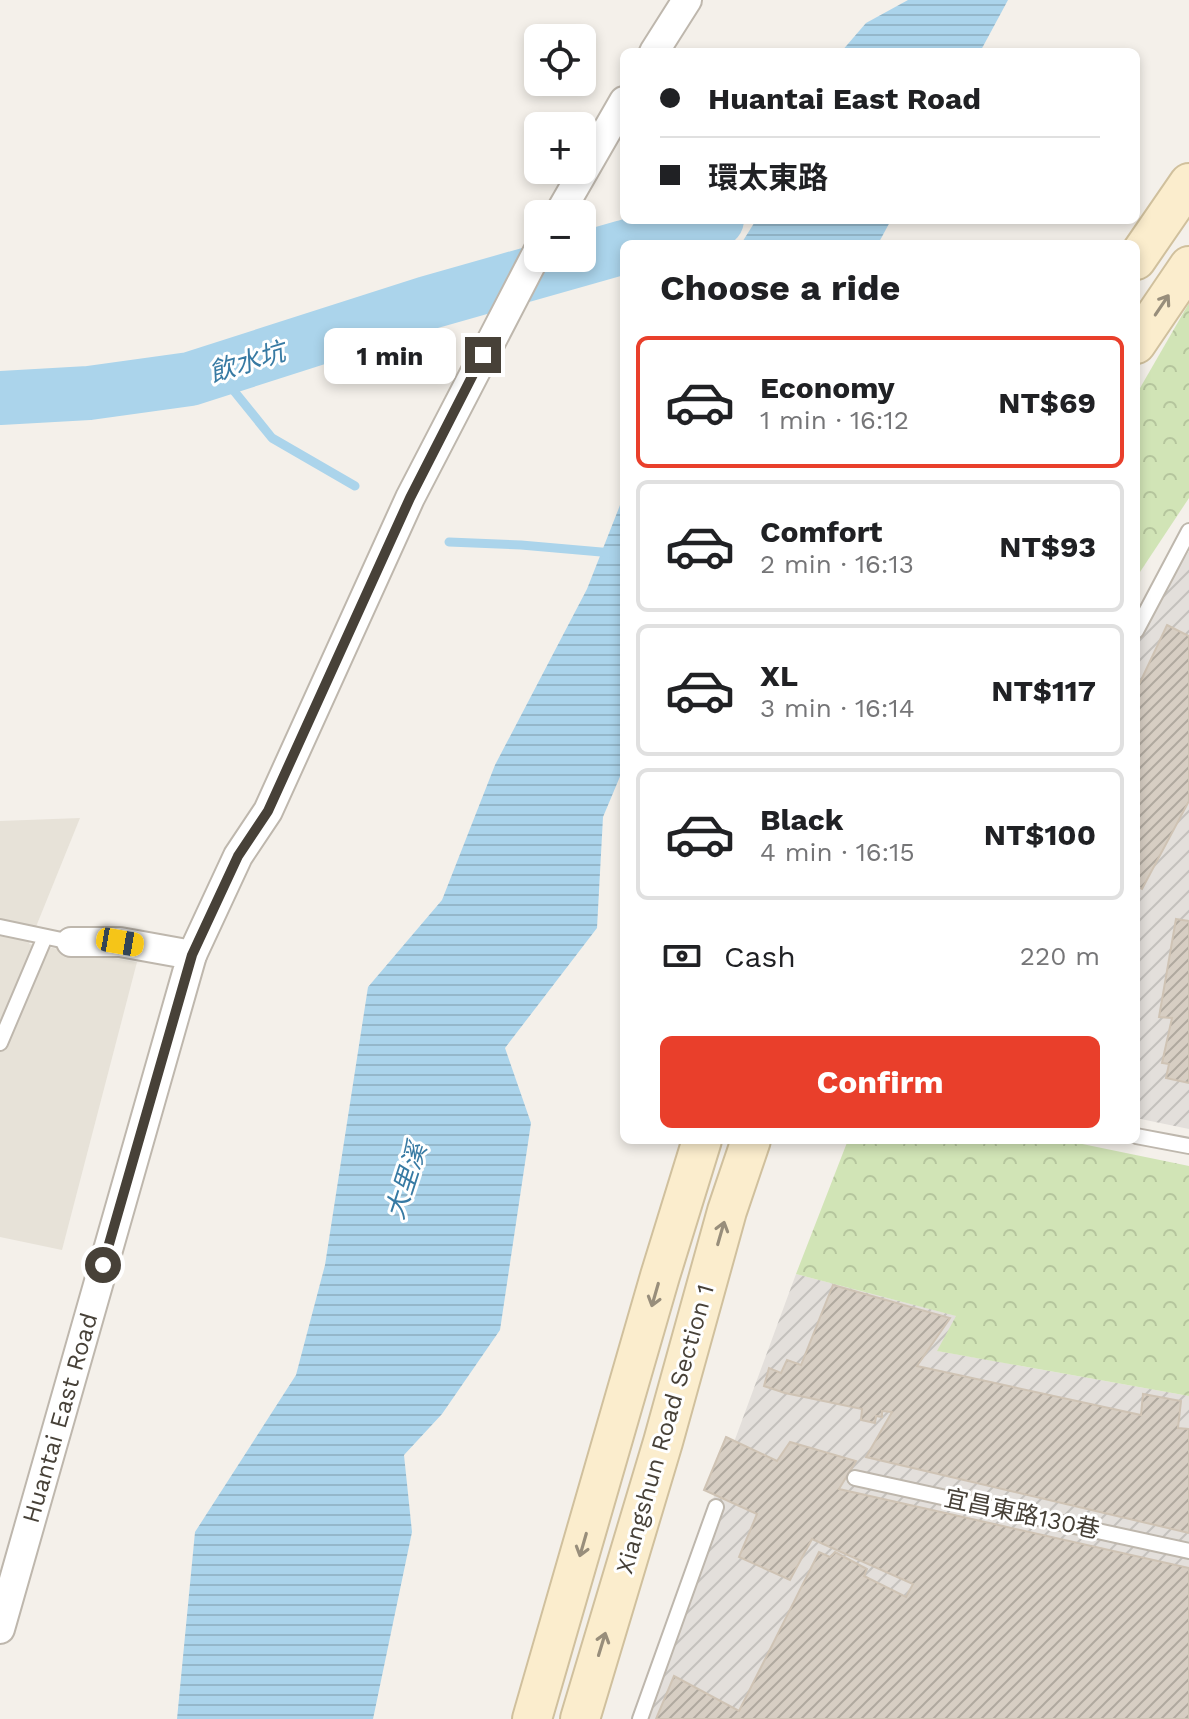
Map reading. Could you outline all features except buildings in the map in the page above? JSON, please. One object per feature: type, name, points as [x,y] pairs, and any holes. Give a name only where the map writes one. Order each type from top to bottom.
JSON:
[{"type":"street","points":[[657,48],[687,0]]},
{"type":"street","points":[[567,200],[620,108]]},
{"type":"street","points":[[1140,254],[1189,183]]},
{"type":"street","points":[[1140,338],[1189,266]]},
{"type":"street","name":"Huantai East Road","points":[[0,1629],[192,955],[238,856],[268,811],[410,498],[526,272]]},
{"type":"street","points":[[58,939],[120,942],[192,955]]},
{"type":"street","name":"Xiangshun Road Section 1","points":[[532,1719],[701,1144]]},
{"type":"street","name":"Xiangshun Road Section 1","points":[[580,1719],[663,1442],[727,1211],[750,1144]]},
{"type":"lane","points":[[1140,623],[1189,531]]},
{"type":"lane","points":[[0,927],[58,939],[0,1043]]},
{"type":"lane","points":[[1140,1137],[1189,1146]]},
{"type":"lane","name":"宜昌東路130巷","points":[[855,1478],[1189,1551]]},
{"type":"lane","points":[[640,1719],[716,1507]]},
{"type":"shaded area","points":[[1189,552],[1189,1129],[1140,1119],[1140,622],[1148,605]]},
{"type":"shaded area","points":[[80,818],[29,944],[137,962],[62,1250],[0,1237],[0,821]]},
{"type":"shaded area","points":[[796,1274],[957,1316],[938,1351],[1189,1396],[1189,1719],[632,1719]]},
{"type":"green space","points":[[1189,303],[1189,498],[1140,572],[1140,388]]},
{"type":"green space","points":[[846,1144],[1082,1144],[1189,1166],[1189,1396],[937,1351],[956,1316],[796,1274]]},
{"type":"water","points":[[908,0],[1008,0],[982,48],[844,48],[866,23]]},
{"type":"water","points":[[754,224],[889,224],[880,240],[744,240]]},
{"type":"water","name":"大里溪","points":[[620,505],[620,777],[603,817],[597,928],[505,1048],[531,1123],[500,1330],[442,1414],[404,1455],[412,1532],[373,1719],[177,1719],[195,1532],[296,1375],[325,1265],[368,987],[442,900],[495,765],[587,589]]},
{"type":"waterway","name":"飲水坑","points":[[647,240],[703,224]]},
{"type":"waterway","name":"飲水坑","points":[[0,398],[89,393],[190,379],[427,303],[620,248]]},
{"type":"waterway","points":[[217,370],[272,438],[355,486]]},
{"type":"waterway","points":[[449,542],[620,554]]},
{"type":"route","points":[[103,1265],[192,955],[238,856],[268,811],[410,498],[483,355]]}]
